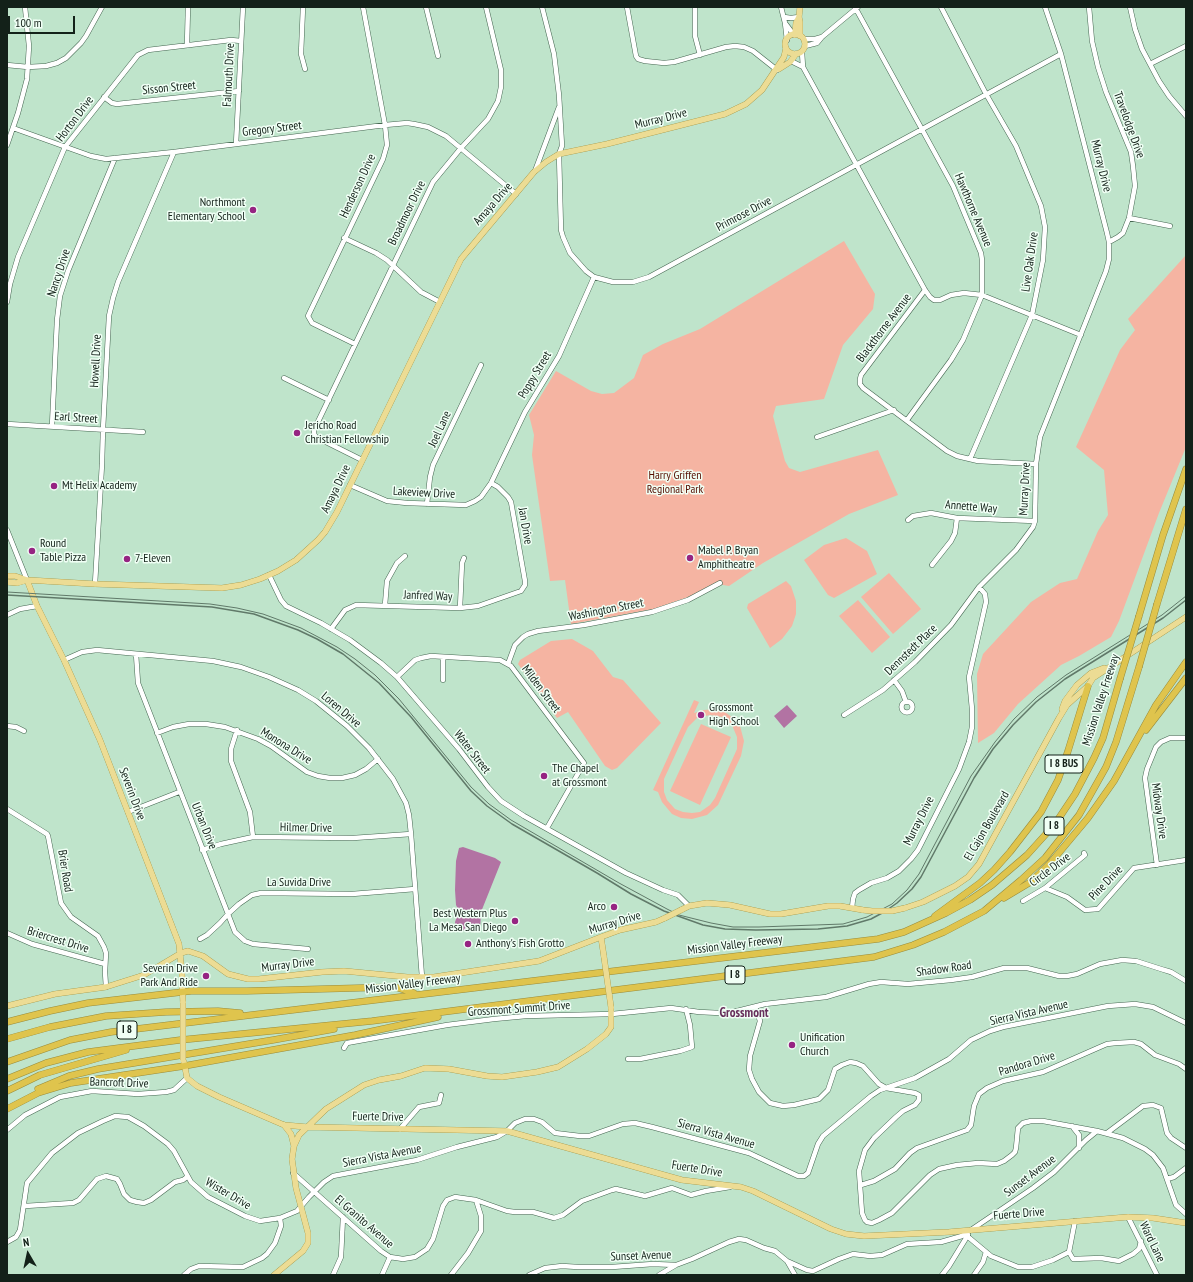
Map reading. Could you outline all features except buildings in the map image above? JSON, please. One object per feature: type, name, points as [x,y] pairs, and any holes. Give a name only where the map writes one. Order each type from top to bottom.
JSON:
[{"type":"highway","name":"Mission Valley Freeway","points":[[7,1062],[70,1040],[111,1032],[878,939],[904,932],[946,913],[970,900],[992,885],[1027,855],[1055,824],[1076,794],[1103,738],[1163,535],[1186,469]]},
{"type":"highway","name":"I 8","points":[[7,1079],[46,1063],[88,1052],[188,1039],[372,1022],[874,957],[894,952],[929,939],[963,923],[984,911],[1045,858],[1079,815],[1095,788],[1116,742],[1186,509]]},
{"type":"highway","points":[[984,911],[1029,883],[1052,861],[1088,818],[1103,798],[1167,688],[1186,662]]},
{"type":"highway","points":[[1137,740],[1186,678]]},
{"type":"highway","name":"I 8 BUS","points":[[925,923],[980,883],[994,870],[1041,812],[1060,773],[1088,686]]},
{"type":"highway","points":[[7,1022],[43,1012],[82,1004],[183,991],[395,987],[418,994]]},
{"type":"highway","points":[[7,1108],[38,1093],[71,1083],[355,1035],[476,1008]]},
{"type":"highway","points":[[7,1036],[85,1019],[130,1014],[218,1010],[252,1014]]},
{"type":"highway","points":[[7,1108],[16,1100],[69,1076],[372,1022]]},
{"type":"highway","points":[[7,1039],[33,1031]]},
{"type":"highway","points":[[7,1091],[40,1075],[85,1061],[151,1044]]},
{"type":"main road","points":[[800,7],[798,36],[801,51]]},
{"type":"main road","points":[[777,70],[784,57],[787,40],[790,36],[798,36]]},
{"type":"main road","points":[[786,48],[789,52],[801,51]]},
{"type":"main road","points":[[777,70],[791,61],[801,51]]},
{"type":"main road","name":"Murray Drive","points":[[559,154],[607,144],[725,114],[746,104],[762,90],[777,70]]},
{"type":"main road","name":"Amaya Drive","points":[[7,576],[16,576],[28,580],[95,584],[222,588],[251,582],[269,575],[296,560],[325,532],[337,512],[461,259],[534,172],[559,154]]},
{"type":"main road","name":"Amaya Drive","points":[[7,582],[16,583],[28,580]]},
{"type":"main road","name":"Severin Drive","points":[[28,580],[37,606],[64,660],[100,740],[179,944],[183,991],[184,1063],[187,1078]]},
{"type":"main road","name":"El Cajon Boulevard","points":[[852,908],[872,911],[892,911],[905,908],[930,899],[955,886],[968,877],[979,864],[1067,705],[1088,686],[1093,678],[1186,617]]},
{"type":"main road","name":"El Cajon Boulevard","points":[[1059,718],[1065,701],[1077,685],[1091,673],[1108,668]]},
{"type":"main road","name":"Murray Drive","points":[[180,953],[188,951],[195,952],[228,974],[248,979],[344,971],[407,977],[434,977],[539,961],[620,930],[656,922],[689,906],[707,904],[730,905],[770,914],[781,914],[828,906],[852,908]]},
{"type":"main road","points":[[274,1275],[303,1251],[308,1243],[308,1233],[296,1188],[292,1159],[294,1146],[299,1136],[307,1127],[326,1109],[364,1085],[379,1080],[401,1076],[425,1068],[449,1069],[487,1076],[502,1077],[537,1072],[558,1067],[587,1049],[606,1034],[611,1027],[612,1014],[601,937]]},
{"type":"main road","points":[[7,1006],[56,994],[106,987],[144,975],[180,953]]},
{"type":"main road","name":"Fuerte Drive","points":[[187,1078],[203,1090],[284,1125],[307,1127],[507,1131],[682,1180],[741,1187],[753,1191],[831,1229],[846,1234],[864,1236],[1128,1217],[1159,1219],[1186,1223]]},
{"type":"main road","points":[[284,1125],[291,1134],[294,1146]]},
{"type":"street","points":[[7,145],[18,113],[27,79],[28,41],[25,7]]},
{"type":"street","points":[[7,65],[28,67],[46,66],[57,63],[69,56],[86,36],[102,7]]},
{"type":"street","points":[[187,45],[188,7]]},
{"type":"street","name":"Falmouth Drive","points":[[236,144],[242,7]]},
{"type":"street","points":[[303,7],[301,54],[305,69]]},
{"type":"street","name":"Henderson Drive","points":[[355,344],[312,323],[308,316],[383,159],[387,144],[385,125],[363,7]]},
{"type":"street","points":[[426,7],[438,56]]},
{"type":"street","name":"Broadmoor Drive","points":[[362,460],[316,437],[314,430],[433,182],[461,148],[488,119],[498,101],[501,87],[501,70],[486,7]]},
{"type":"street","name":"Primrose Drive","points":[[542,7],[554,54],[560,105],[562,146],[559,154],[561,230],[570,253],[586,271],[594,277],[620,283],[633,282],[649,277],[1061,54]]},
{"type":"street","points":[[627,7],[636,56],[638,59],[645,62],[669,63],[726,47],[740,46],[753,51],[777,70]]},
{"type":"street","points":[[695,7],[695,36],[700,55]]},
{"type":"street","points":[[781,7],[787,40]]},
{"type":"street","name":"Live Oak Drive","points":[[941,7],[986,94],[1016,146],[1042,212],[1045,227],[1045,244],[1032,315],[970,459]]},
{"type":"street","name":"Murray Drive","points":[[852,908],[855,893],[871,883],[899,871],[918,850],[961,762],[969,742],[972,727],[972,709],[969,676],[986,602],[985,594],[979,587],[1016,550],[1026,537],[1035,521],[1036,464],[1040,437],[1106,271],[1110,255],[1109,242],[1061,54],[1045,7]]},
{"type":"street","name":"Travelodge Drive","points":[[1089,7],[1092,41],[1098,67],[1106,92],[1131,152],[1133,166],[1134,186],[1129,218],[1123,233],[1109,242]]},
{"type":"street","points":[[1130,7],[1135,29],[1142,49],[1169,96],[1186,116]]},
{"type":"street","points":[[801,51],[817,43],[822,37],[857,8]]},
{"type":"street","name":"Hawthorne Avenue","points":[[857,8],[954,186],[981,253],[983,277],[982,295],[963,340],[951,360],[907,420]]},
{"type":"street","points":[[784,17],[791,18],[799,16]]},
{"type":"street","points":[[785,24],[798,36],[815,39],[822,37]]},
{"type":"street","name":"Horton Drive","points":[[7,302],[12,274],[18,257],[65,147],[138,55],[148,50],[231,40],[241,41]]},
{"type":"street","points":[[1150,64],[1186,46]]},
{"type":"street","name":"Blackthorne Avenue","points":[[801,51],[803,67],[925,290],[861,375],[860,384],[863,388],[947,451],[957,456],[970,459],[1036,464]]},
{"type":"street","points":[[791,61],[803,67]]},
{"type":"street","name":"Sisson Street","points":[[104,97],[112,103],[117,104],[239,91]]},
{"type":"street","name":"Primrose Drive","points":[[534,172],[560,105]]},
{"type":"street","name":"Gregory Street","points":[[13,128],[96,157],[115,158],[407,123],[428,127],[446,136],[516,194]]},
{"type":"street","name":"Howell Drive","points":[[95,584],[102,464],[102,429],[109,316],[112,298],[174,152]]},
{"type":"street","name":"Nancy Drive","points":[[52,426],[57,320],[60,296],[68,272],[115,158]]},
{"type":"street","points":[[1129,218],[1170,226]]},
{"type":"street","points":[[344,238],[376,253],[394,266],[421,292],[440,302]]},
{"type":"street","name":"Poppy Street","points":[[491,483],[516,428],[559,356],[594,277]]},
{"type":"street","points":[[925,290],[934,300],[940,300],[964,293],[982,295],[1081,335]]},
{"type":"street","name":"Joel Lane","points":[[427,504],[430,476],[433,465],[481,365]]},
{"type":"street","points":[[284,378],[329,400]]},
{"type":"street","points":[[817,437],[894,410]]},
{"type":"street","name":"Earl Street","points":[[7,424],[143,432]]},
{"type":"street","name":"Lakeview Drive","points":[[350,485],[387,501],[427,504],[469,504],[481,497],[491,483]]},
{"type":"street","name":"Jan Drive","points":[[491,483],[498,487],[511,502],[525,581]]},
{"type":"street","name":"Annette Way","points":[[908,520],[913,516],[931,513],[957,518],[1035,521]]},
{"type":"street","points":[[932,565],[951,541],[957,518]]},
{"type":"street","name":"Severin Drive","points":[[7,530],[28,580]]},
{"type":"street","points":[[385,605],[387,581],[397,563],[405,556]]},
{"type":"street","points":[[460,608],[462,563],[464,558]]},
{"type":"street","name":"Water Street","points":[[269,575],[281,600],[286,606],[350,640],[397,677],[459,750],[488,787],[502,801],[524,816],[626,872],[663,890],[678,895],[689,906]]},
{"type":"street","name":"Janfred Way","points":[[331,629],[345,610],[356,605],[460,608],[478,606],[522,591],[525,581]]},
{"type":"street","name":"Washington Street","points":[[508,664],[515,645],[528,634],[538,631],[584,625],[652,612],[688,600],[720,583]]},
{"type":"street","name":"Dennstedt Place","points":[[844,715],[883,690],[915,662],[951,625],[979,587]]},
{"type":"street","points":[[7,615],[20,609],[37,606]]},
{"type":"street","name":"Loren Drive","points":[[64,660],[82,652],[92,650],[220,663],[247,669],[280,682],[316,701],[347,726],[378,759],[393,779],[404,798],[409,815],[411,834],[422,977]]},
{"type":"street","name":"Urban Drive","points":[[136,654],[138,684],[235,932],[249,943],[308,950]]},
{"type":"street","name":"Milden Street","points":[[397,677],[415,660],[431,656],[500,660],[515,670],[584,763],[547,828]]},
{"type":"street","points":[[443,657],[443,680]]},
{"type":"street","points":[[894,680],[902,691],[906,702]]},
{"type":"street","name":"Monona Drive","points":[[157,733],[181,725],[197,723],[214,724],[237,730],[271,746],[302,769],[322,777],[336,779],[348,777],[366,769],[378,759]]},
{"type":"street","points":[[7,726],[16,727],[24,731]]},
{"type":"street","points":[[237,730],[231,749],[231,761],[250,812],[252,837]]},
{"type":"street","name":"Midway Drive","points":[[1157,865],[1145,778],[1147,769],[1156,747],[1161,742],[1170,738],[1186,738]]},
{"type":"street","points":[[128,812],[179,792]]},
{"type":"street","name":"Brier Road","points":[[7,809],[46,834],[50,842],[58,895],[65,911],[100,939],[105,950],[106,987]]},
{"type":"street","name":"Hilmer Drive","points":[[202,850],[252,837],[353,838],[411,834]]},
{"type":"street","name":"Circle Drive","points":[[1023,901],[1045,888],[1085,855],[1084,853]]},
{"type":"street","name":"Pine Drive","points":[[1045,888],[1067,897],[1085,910],[1098,909],[1134,868],[1186,860]]},
{"type":"street","name":"La Suvida Drive","points":[[200,939],[207,935],[228,914],[252,895],[261,893],[352,894],[415,889]]},
{"type":"street","name":"Briercrest Drive","points":[[7,933],[32,944],[105,964]]},
{"type":"street","name":"Shadow Road","points":[[699,1012],[720,1013],[765,1004],[826,997],[869,984],[881,982],[908,984],[972,977],[1004,968],[1027,968],[1066,976],[1077,974],[1108,961],[1122,960],[1136,961],[1171,972],[1186,981]]},
{"type":"street","name":"Sierra Vista Avenue","points":[[314,1192],[327,1179],[337,1174],[358,1172],[417,1160],[456,1147],[497,1137],[507,1131],[515,1123],[525,1119],[542,1122],[555,1133],[580,1136],[589,1136],[623,1124],[634,1123],[749,1153],[798,1176],[804,1176],[808,1173],[818,1144],[823,1136],[871,1096],[886,1088],[922,1074],[950,1059],[971,1040],[990,1031],[1003,1027],[1108,1006],[1134,1004],[1153,1007],[1186,1023]]},
{"type":"street","points":[[754,1007],[760,1021],[750,1056],[749,1070],[752,1079],[762,1096],[770,1103],[783,1106],[819,1099],[828,1090],[835,1069],[842,1064],[850,1062],[863,1066],[879,1084],[886,1088],[918,1094],[919,1100],[915,1105],[902,1111],[878,1133],[867,1146],[863,1156],[859,1171],[863,1215],[865,1220],[869,1223],[879,1220],[892,1213],[930,1176],[943,1168],[971,1164],[997,1164],[1004,1161],[1012,1155],[1016,1148],[1018,1128],[1023,1123],[1031,1121],[1043,1121],[1107,1133],[1122,1138],[1149,1152],[1160,1163],[1176,1205],[1186,1214]]},
{"type":"street","name":"Grossmont Summit Drive","points":[[344,1048],[346,1044],[447,1025],[486,1020],[526,1016],[612,1014],[671,1008],[699,1012]]},
{"type":"street","points":[[628,1059],[640,1059],[692,1047],[690,1025],[686,1010]]},
{"type":"street","name":"Pandora Drive","points":[[861,1185],[874,1181],[895,1168],[910,1152],[917,1148],[967,1130],[971,1125],[974,1106],[979,1094],[987,1088],[1008,1079],[1043,1072],[1107,1044],[1134,1042],[1142,1044],[1155,1055],[1186,1069]]},
{"type":"street","name":"Bancroft Drive","points":[[7,1130],[25,1115],[60,1097],[92,1091],[138,1094],[166,1092],[174,1090],[187,1078]]},
{"type":"street","points":[[400,1129],[419,1107],[439,1103],[441,1095]]},
{"type":"street","points":[[1107,1133],[1143,1106],[1152,1105],[1161,1108],[1167,1133],[1171,1138],[1186,1148]]},
{"type":"street","name":"Wister Drive","points":[[7,1242],[16,1237],[19,1232],[25,1206],[25,1191],[27,1184],[52,1154],[78,1133],[115,1116],[128,1117],[144,1126],[168,1144],[174,1151],[187,1177],[197,1188],[208,1197],[245,1216],[260,1221],[280,1218],[294,1213],[314,1192]]},
{"type":"street","points":[[1072,1126],[1079,1135],[1079,1148]]},
{"type":"street","name":"Sunset Avenue","points":[[529,1275],[550,1267],[562,1266],[612,1267],[653,1264],[676,1265],[739,1239],[746,1240],[775,1251],[787,1261],[813,1271],[853,1254],[870,1256],[882,1255],[907,1244],[941,1242],[962,1236],[970,1229],[982,1224],[1054,1172],[1097,1131]]},
{"type":"street","points":[[1167,1179],[1174,1177],[1186,1168]]},
{"type":"street","name":"El Granito Avenue","points":[[294,1173],[381,1251],[390,1257],[403,1259],[419,1255],[427,1249],[433,1239],[443,1206],[447,1200],[460,1197],[476,1200],[507,1211],[533,1212],[554,1218],[563,1215],[582,1201],[616,1189],[644,1196],[672,1188],[691,1195],[712,1190],[741,1187]]},
{"type":"street","points":[[25,1206],[73,1203],[79,1200],[97,1180],[106,1176],[116,1179],[124,1194],[130,1200],[144,1203],[151,1200],[175,1182],[183,1180],[187,1177]]},
{"type":"street","points":[[451,1275],[481,1231],[481,1216],[476,1200]]},
{"type":"street","points":[[333,1275],[341,1257],[343,1217]]},
{"type":"street","name":"Ward Lane","points":[[1128,1217],[1157,1275]]},
{"type":"street","points":[[184,1275],[191,1269],[199,1266],[242,1267],[262,1258],[275,1243],[281,1226],[280,1218]]},
{"type":"street","points":[[1075,1221],[1069,1252],[1073,1259],[1101,1258],[1119,1261],[1133,1254],[1139,1249],[1141,1241]]},
{"type":"street","points":[[942,1275],[949,1266],[970,1229]]},
{"type":"street","points":[[967,1236],[991,1256],[1018,1267],[1032,1267],[1053,1260],[1069,1252]]},
{"type":"street","points":[[974,1275],[983,1262],[986,1252]]},
{"type":"street","points":[[382,1275],[390,1257]]},
{"type":"street","points":[[787,1261],[795,1275]]},
{"type":"street","points":[[659,1275],[676,1265]]},
{"type":"green space","name":"Harry Griffen Regional Park","points":[[844,241],[875,294],[873,309],[843,345],[824,399],[776,406],[773,416],[785,461],[789,468],[800,472],[878,450],[898,495],[849,514],[763,563],[729,586],[717,584],[691,596],[654,609],[571,624],[565,580],[550,581],[532,455],[534,435],[529,415],[556,371],[591,391],[602,394],[614,393],[634,378],[643,355],[663,344],[700,329]]},
{"type":"green space","points":[[1186,255],[1186,447],[1159,513],[1119,621],[1111,637],[1061,665],[1018,704],[994,733],[978,743],[977,674],[983,654],[1031,602],[1060,583],[1077,579],[1098,531],[1108,515],[1104,470],[1076,447],[1120,350],[1135,330],[1128,319]]},
{"type":"green space","points":[[846,538],[867,551],[877,574],[834,598],[828,595],[804,560],[824,545]]},
{"type":"green space","points":[[889,573],[921,609],[893,634],[861,597]]},
{"type":"green space","points":[[786,581],[791,586],[796,601],[796,614],[792,626],[782,639],[770,648],[747,608],[748,604]]},
{"type":"green space","points":[[858,600],[890,637],[872,653],[839,616]]},
{"type":"green space","points":[[572,639],[593,651],[613,677],[623,680],[661,723],[617,768],[612,770],[605,766],[568,712],[557,718],[518,664],[520,660],[551,641]]},
{"type":"green space","points":[[694,700],[699,702],[694,713],[715,709],[725,712],[740,726],[744,741],[741,756],[718,805],[707,815],[692,819],[681,818],[672,814],[662,802],[658,792],[653,790]],"holes":[[[710,715],[722,717],[732,725],[737,737],[737,749],[715,798],[710,805],[700,812],[683,812],[675,809],[667,800],[664,792],[664,779],[688,727],[697,718]]]},
{"type":"green space","points":[[701,724],[731,737],[700,805],[670,791]]},
{"type":"shaded area","points":[[787,705],[797,716],[784,728],[774,716]]},
{"type":"shaded area","points":[[463,847],[495,858],[501,862],[481,912],[480,931],[455,930],[455,922],[459,911],[456,905],[455,890],[456,861],[459,848]]},
{"type":"tram line","points":[[7,592],[210,604],[263,614],[301,628],[337,647],[375,675],[399,699],[471,787],[489,804],[511,820],[619,883],[679,915],[733,927],[843,924],[867,917],[892,904],[907,890],[919,874],[971,776],[995,742],[1014,719],[1037,697],[1066,675],[1162,615],[1186,596]]},
{"type":"railway","points":[[7,595],[212,607],[254,614],[298,630],[343,654],[379,683],[411,717],[471,791],[487,806],[512,824],[631,894],[664,911],[703,925],[725,929],[756,930],[818,929],[847,926],[871,919],[897,903],[912,889],[921,877],[974,778],[993,749],[1013,725],[1036,702],[1065,679],[1163,618],[1186,600]]},
{"type":"place","name":"Northmont Elementary School","points":[[253,210]]},
{"type":"place","name":"Jericho Road Christian Fellowship","points":[[297,433]]},
{"type":"place","name":"Mt Helix Academy","points":[[54,486]]},
{"type":"place","name":"Round Table Pizza","points":[[32,551]]},
{"type":"place","name":"Mabel P. Bryan Amphitheatre","points":[[690,558]]},
{"type":"place","name":"7-Eleven","points":[[127,559]]},
{"type":"place","name":"Grossmont High School","points":[[701,715]]},
{"type":"place","name":"The Chapel at Grossmont","points":[[544,776]]},
{"type":"place","name":"Arco","points":[[614,907]]},
{"type":"place","name":"Best Western Plus La Mesa San Diego","points":[[515,921]]},
{"type":"place","name":"Anthony's Fish Grotto","points":[[468,944]]},
{"type":"place","name":"Severin Drive Park And Ride","points":[[206,976]]},
{"type":"place","name":"Unification Church","points":[[792,1045]]},
{"type":"district","name":"Grossmont","points":[[744,1013]]}]
